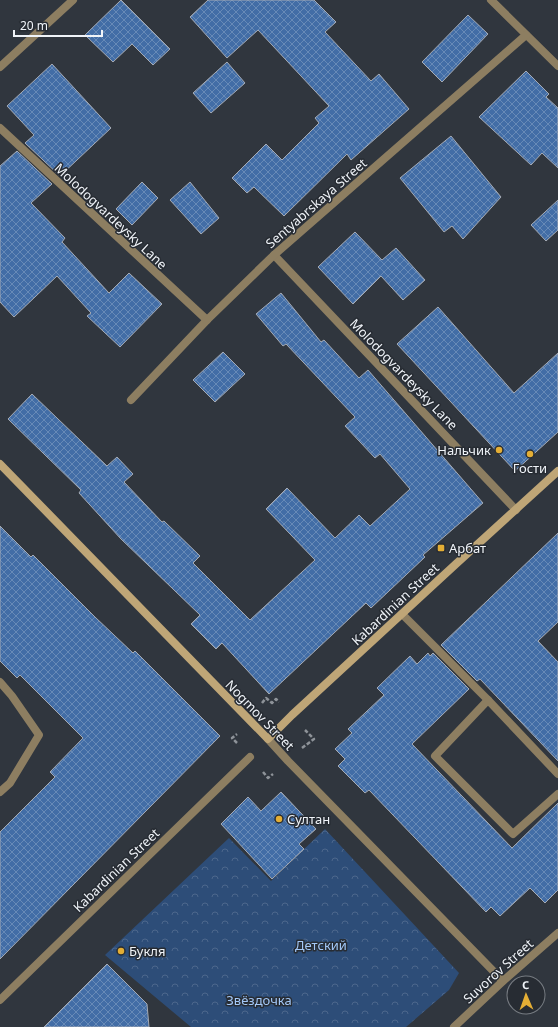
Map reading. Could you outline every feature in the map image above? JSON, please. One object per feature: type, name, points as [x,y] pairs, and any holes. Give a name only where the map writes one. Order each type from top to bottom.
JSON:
[{"type":"street","points":[[0,68],[73,0]]},
{"type":"street","points":[[491,0],[558,66]]},
{"type":"street","name":"Sentyabrskaya Street","points":[[131,400],[207,320],[274,256],[526,35]]},
{"type":"street","name":"Molodogvardeysky Lane","points":[[0,128],[207,320]]},
{"type":"street","name":"Molodogvardeysky Lane","points":[[274,256],[516,510]]},
{"type":"street","name":"Nogmov Street","points":[[0,464],[503,981]]},
{"type":"street","name":"Kabardinian Street","points":[[268,739],[292,715],[558,471]]},
{"type":"street","points":[[402,614],[488,700],[558,774]]},
{"type":"street","points":[[0,682],[12,696],[39,735],[10,783],[0,792]]},
{"type":"street","points":[[488,700],[435,756],[513,834],[558,794]]},
{"type":"street","name":"Kabardinian Street","points":[[0,1000],[250,757]]},
{"type":"street","name":"Suvorov Street","points":[[454,1027],[503,981],[558,933]]},
{"type":"path","points":[[262,703],[266,698],[272,703],[276,699],[278,702]]},
{"type":"path","points":[[302,749],[314,739],[305,730]]},
{"type":"green space","name":"Детский","points":[[325,829],[459,973],[449,990],[406,1027],[191,1027],[105,955],[229,838],[271,881]]},
{"type":"building","points":[[121,0],[170,49],[153,65],[132,44],[113,62],[85,35]]},
{"type":"building","points":[[208,0],[314,0],[336,22],[325,32],[371,81],[379,74],[409,109],[351,160],[347,154],[284,216],[254,187],[247,193],[232,178],[266,144],[282,160],[319,123],[315,118],[329,106],[258,30],[227,58],[190,17]]},
{"type":"building","points":[[468,15],[488,34],[442,82],[422,62]]},
{"type":"building","points":[[227,62],[245,83],[211,113],[193,93]]},
{"type":"building","points":[[52,64],[111,128],[60,176],[25,143],[34,135],[7,106]]},
{"type":"building","points":[[526,71],[549,94],[546,97],[558,108],[558,168],[542,153],[531,165],[479,117]]},
{"type":"building","points":[[451,136],[501,197],[463,239],[452,226],[444,232],[400,178]]},
{"type":"building","points":[[17,151],[52,184],[31,203],[65,238],[62,242],[109,293],[129,273],[162,304],[120,347],[87,316],[91,313],[57,276],[14,317],[0,302],[0,166]]},
{"type":"building","points":[[142,182],[158,198],[132,225],[116,209]]},
{"type":"building","points":[[190,182],[219,218],[201,234],[170,200]]},
{"type":"building","points":[[558,200],[558,230],[546,241],[531,225]]},
{"type":"building","points":[[355,232],[382,260],[396,248],[425,280],[403,300],[381,276],[353,304],[318,267]]},
{"type":"building","points":[[281,293],[321,342],[324,340],[359,378],[368,370],[483,503],[423,555],[425,557],[371,608],[366,603],[269,694],[222,643],[216,649],[191,624],[200,615],[121,539],[79,493],[81,490],[8,419],[32,394],[107,466],[117,457],[133,474],[124,482],[162,522],[164,521],[200,556],[193,563],[250,620],[315,560],[266,509],[287,488],[335,538],[359,515],[370,526],[410,489],[380,454],[375,458],[345,426],[355,417],[286,344],[283,346],[256,314]]},
{"type":"building","points":[[438,307],[514,393],[558,353],[558,432],[515,471],[397,344]]},
{"type":"building","points":[[223,352],[245,374],[215,402],[193,380]]},
{"type":"building","points":[[0,526],[31,557],[33,555],[133,653],[135,651],[220,736],[0,959],[0,832],[55,777],[50,772],[83,738],[20,675],[17,678],[0,661]]},
{"type":"building","points":[[558,533],[558,622],[538,641],[558,662],[558,761],[480,679],[477,681],[441,645]]},
{"type":"building","points":[[428,653],[430,656],[433,653],[469,689],[412,744],[512,848],[558,803],[558,890],[545,903],[530,888],[500,916],[491,907],[486,912],[369,790],[365,793],[338,766],[345,759],[335,749],[352,733],[348,729],[384,695],[377,688],[410,656],[417,664]]},
{"type":"building","points":[[281,792],[316,829],[299,844],[304,849],[272,879],[221,824],[248,797],[261,811]]},
{"type":"building","points":[[107,964],[147,1004],[149,1027],[44,1027]]},
{"type":"place","name":"Нальчик","points":[[499,450]]},
{"type":"place","name":"Гости","points":[[530,454]]},
{"type":"place","name":"Арбат","points":[[441,548]]},
{"type":"place","name":"Султан","points":[[279,819]]},
{"type":"place","name":"Букля","points":[[121,951]]},
{"type":"park label","name":"Звёздочка","points":[[259,1000]]}]
